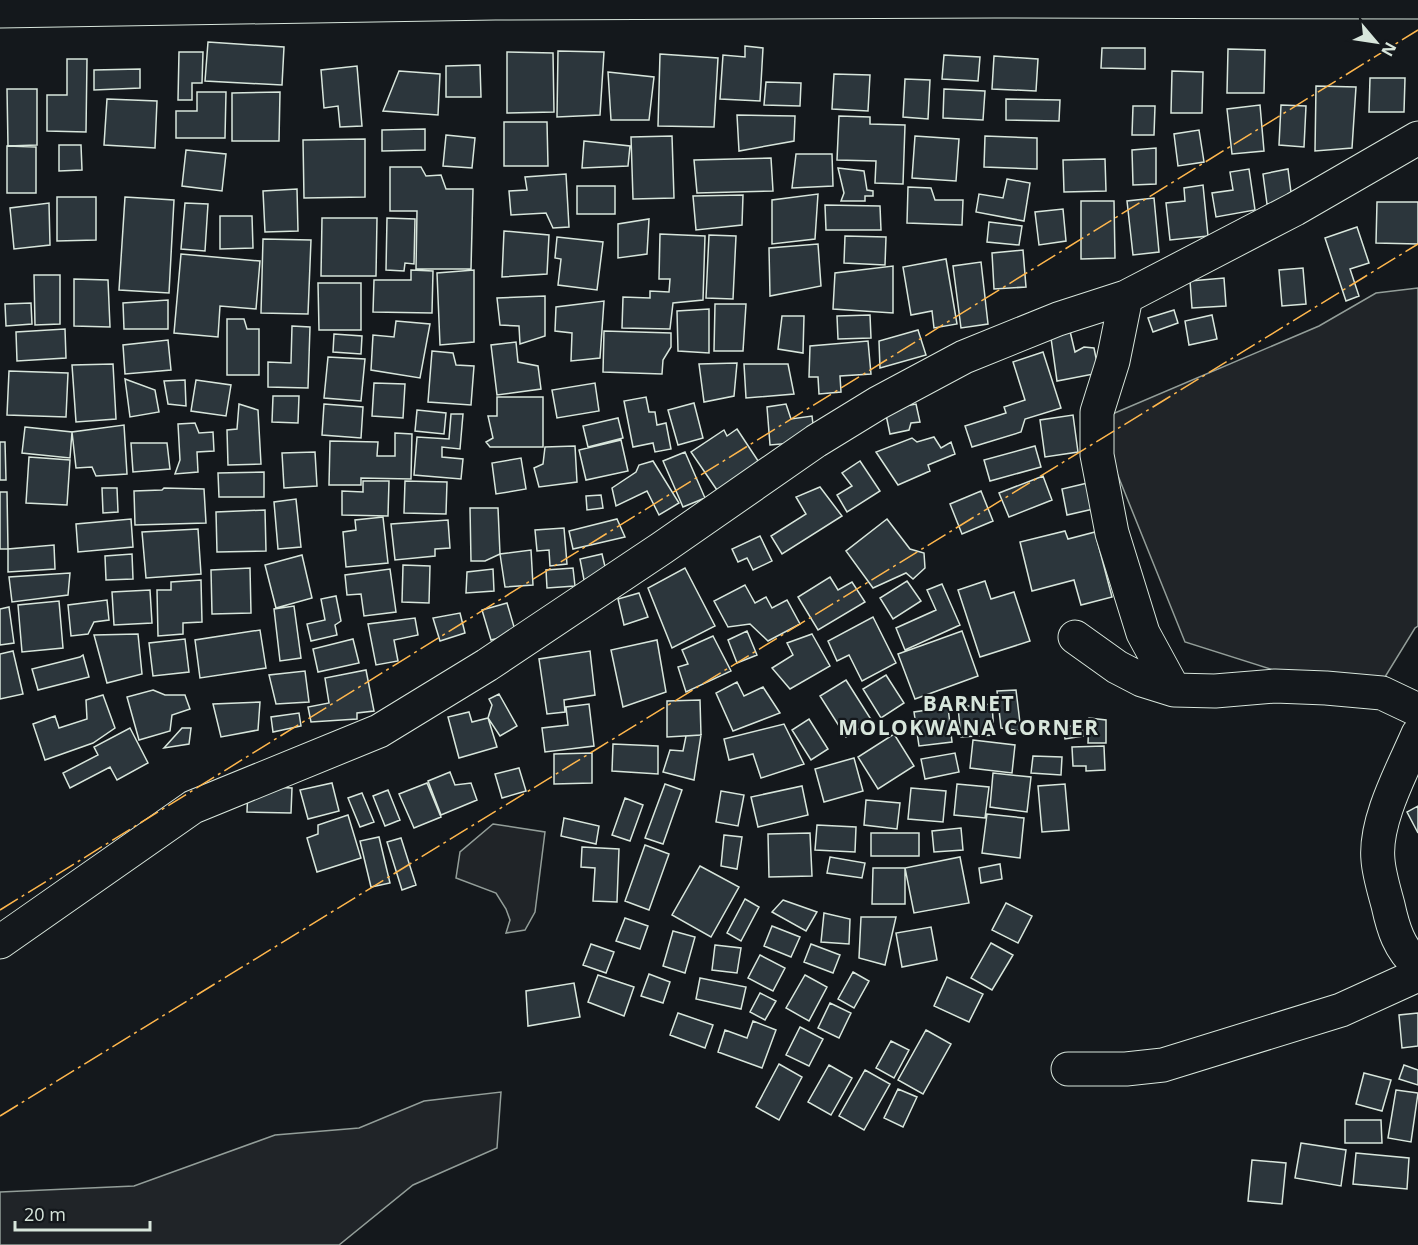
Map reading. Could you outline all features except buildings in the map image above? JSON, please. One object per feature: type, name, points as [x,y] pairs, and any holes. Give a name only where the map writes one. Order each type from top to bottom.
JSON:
[{"type":"street","points":[[0,11],[425,4],[910,1],[1418,2]]},
{"type":"street","points":[[0,942],[193,807],[379,731],[457,683],[662,548],[816,441],[878,403],[964,357],[1058,319],[1126,297],[1295,208],[1418,138]]},
{"type":"street","points":[[1126,297],[1113,361],[1097,412],[1097,455],[1112,533],[1143,633],[1174,690]]},
{"type":"street","points":[[1075,637],[1133,676],[1174,690],[1215,691],[1275,686],[1326,688],[1382,693],[1418,710]]},
{"type":"street","points":[[1418,734],[1387,807],[1380,830],[1377,858],[1391,922],[1400,944],[1410,958],[1418,964]]},
{"type":"street","points":[[1068,1069],[1126,1069],[1163,1065],[1341,1010],[1418,975]]},
{"type":"shaded area","points":[[1418,288],[1418,626],[1385,677],[1286,674],[1185,642],[1096,421],[1319,326],[1376,293]]},
{"type":"shaded area","points":[[493,824],[545,832],[535,912],[525,930],[506,933],[510,920],[496,893],[456,878],[460,852]]},
{"type":"shaded area","points":[[501,1092],[497,1148],[413,1185],[339,1245],[0,1245],[0,1192],[134,1186],[275,1135],[359,1128],[424,1101]]},
{"type":"power","points":[[0,910],[1418,30]]},
{"type":"power","points":[[0,1116],[1418,244]]},
{"type":"district","name":"BARNET MOLOKWANA CORNER","points":[[969,716]]}]
